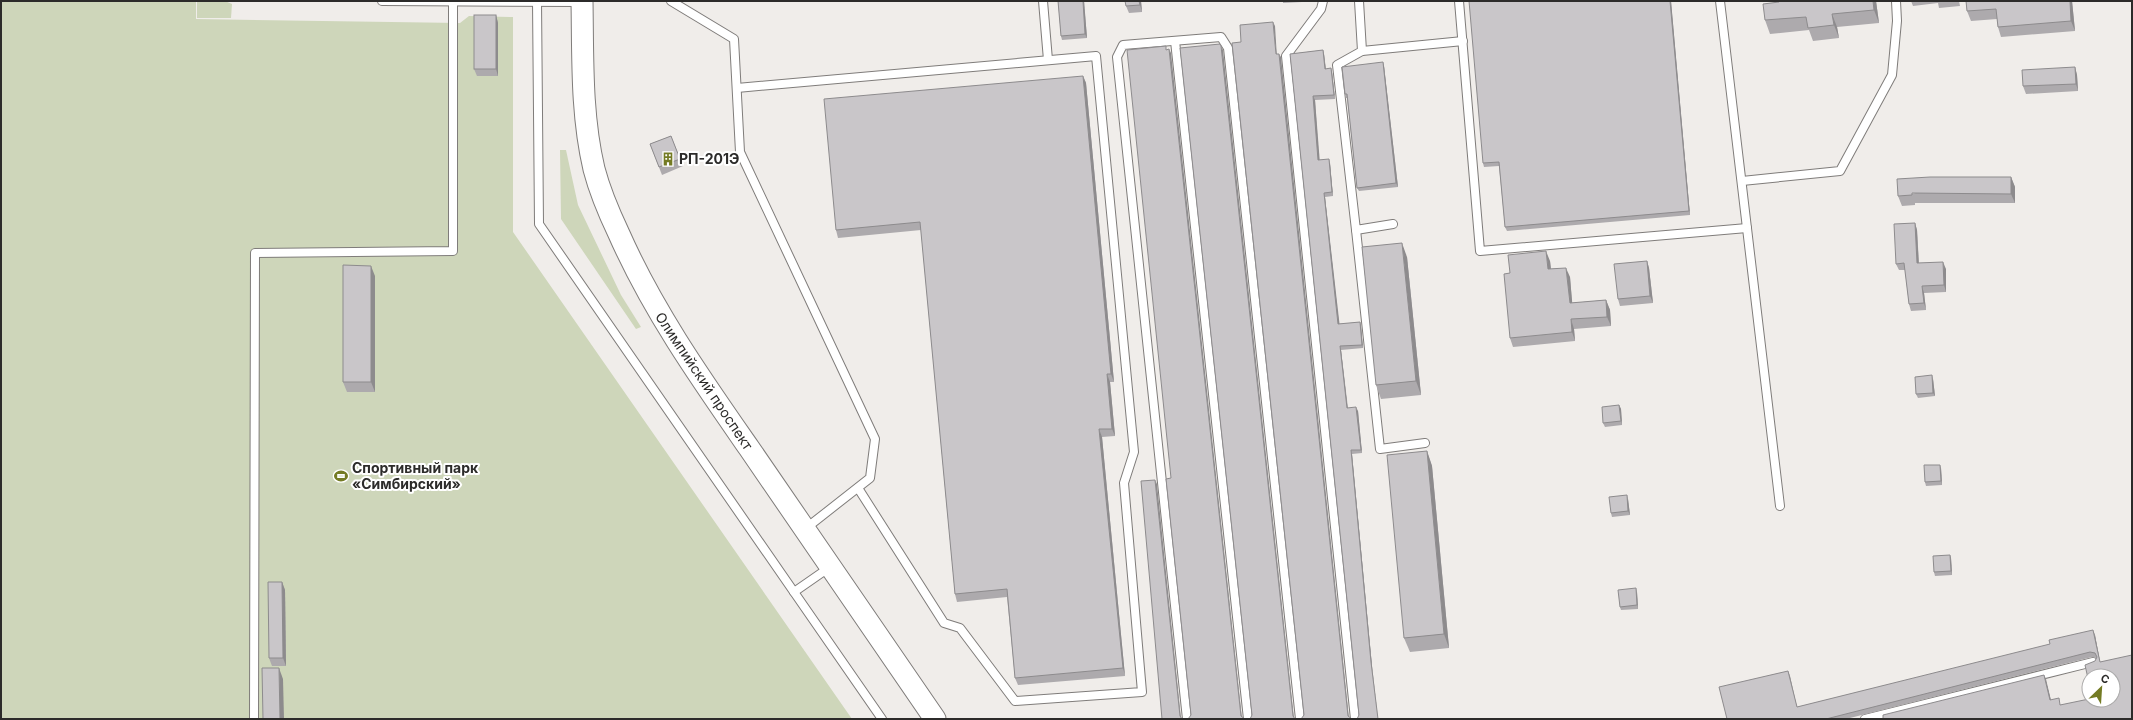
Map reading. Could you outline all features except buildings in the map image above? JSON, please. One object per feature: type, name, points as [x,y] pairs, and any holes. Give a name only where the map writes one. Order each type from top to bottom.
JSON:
[{"type":"street","name":"Олимпийский проспект","points":[[582,2],[583,99],[594,169],[606,207],[634,268],[656,308],[935,719]]},
{"type":"lane","points":[[382,1],[582,2]]},
{"type":"lane","points":[[254,719],[255,253],[453,252],[453,1]]},
{"type":"lane","points":[[537,1],[539,224],[882,719]]},
{"type":"lane","points":[[671,1],[734,40],[740,152],[874,439],[870,478],[805,529]]},
{"type":"lane","points":[[1043,1],[1048,60]]},
{"type":"lane","points":[[1323,1],[1321,8],[1286,56],[1354,719]]},
{"type":"lane","points":[[1359,1],[1362,51]]},
{"type":"lane","points":[[1459,1],[1480,251],[1747,228]]},
{"type":"lane","points":[[1720,1],[1780,506]]},
{"type":"lane","points":[[1742,181],[1840,171],[1892,75],[1897,21],[1896,1]]},
{"type":"lane","points":[[1186,719],[1117,57],[1123,45],[1221,37],[1228,48],[1300,719]]},
{"type":"lane","points":[[1175,41],[1248,719]]},
{"type":"lane","points":[[1425,443],[1380,449],[1337,66],[1362,51],[1463,41]]},
{"type":"lane","points":[[737,88],[1096,56],[1134,452],[1124,483],[1142,692],[1016,701],[960,628],[944,623],[858,488]]},
{"type":"lane","points":[[1356,230],[1392,224]]},
{"type":"lane","points":[[794,592],[830,566]]},
{"type":"lane","points":[[1865,719],[2093,662]]},
{"type":"green space","name":"Спортивный парк «Симбирский»","points":[[1,1],[196,1],[196,19],[460,23],[469,16],[513,17],[513,232],[852,719],[1,719]]},
{"type":"green space","points":[[197,1],[225,1],[232,4],[231,18],[197,18]]},
{"type":"green space","points":[[560,150],[566,150],[578,205],[621,295],[641,327],[636,329],[561,219]]},
{"type":"place","name":"РП-201Э","points":[[668,159]]},
{"type":"place","name":"Спортивный парк «Симбирский»","points":[[341,476]]}]
